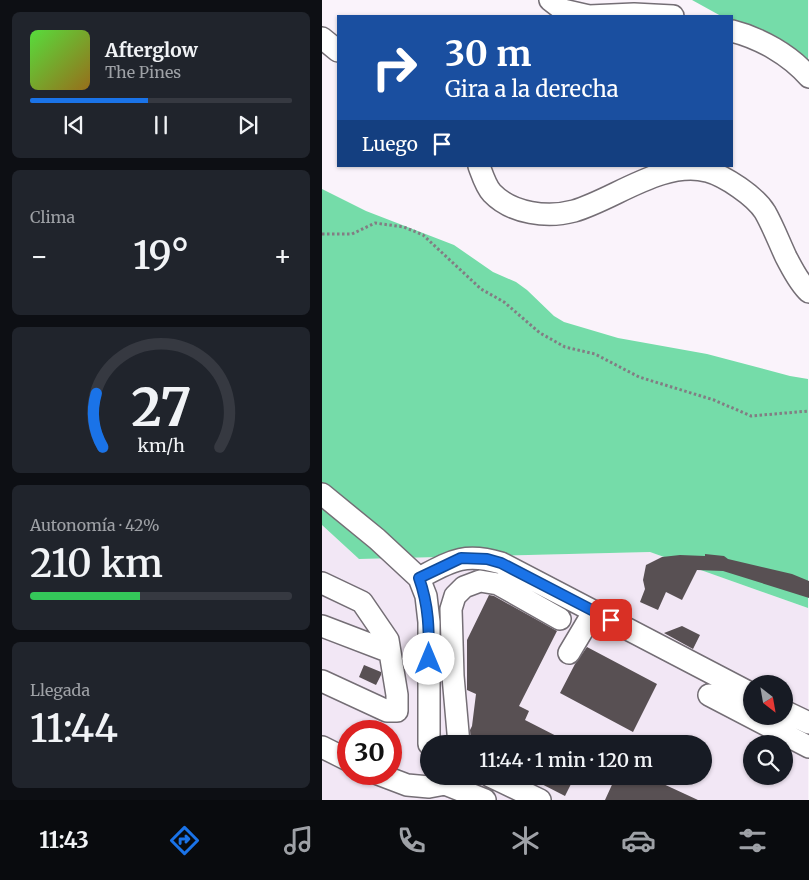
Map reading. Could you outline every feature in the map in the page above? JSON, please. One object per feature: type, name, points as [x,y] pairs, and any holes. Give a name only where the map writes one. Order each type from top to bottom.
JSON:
[{"type":"street","points":[[550,0],[563,10],[585,15]]},
{"type":"street","points":[[612,15],[654,15]]},
{"type":"street","points":[[733,31],[771,47],[798,65],[808,77]]},
{"type":"street","points":[[322,38],[337,50]]},
{"type":"street","points":[[479,167],[492,193],[509,205],[527,213],[552,214],[574,211],[659,174],[679,170],[706,171],[736,184],[764,211],[794,272],[808,292]]},
{"type":"street","points":[[322,494],[377,539],[419,578],[426,596],[429,622],[429,735]]},
{"type":"street","points":[[419,578],[461,558],[487,559],[501,563],[743,689]]},
{"type":"street","points":[[458,735],[453,676],[451,609],[455,596],[464,587],[480,580],[498,584],[560,619]]},
{"type":"street","points":[[322,583],[362,602],[388,640],[397,695],[397,711],[386,711],[322,681]]},
{"type":"street","points":[[569,653],[594,611]]},
{"type":"street","points":[[322,626],[390,652]]},
{"type":"street","points":[[429,678],[453,676]]},
{"type":"street","points":[[709,695],[785,735]]},
{"type":"street","points":[[788,735],[797,717]]},
{"type":"street","points":[[793,739],[808,747]]},
{"type":"street","points":[[322,747],[337,754]]},
{"type":"street","points":[[402,784],[429,788],[445,784],[485,800]]},
{"type":"street","points":[[509,785],[540,800]]},
{"type":"path","points":[[322,234],[352,234],[376,223],[404,227],[423,235],[481,289],[504,302],[540,333],[564,347],[595,354],[639,377],[714,400],[751,416],[808,411]]},
{"type":"shaded area","points":[[322,525],[359,559],[650,552],[808,608],[808,800],[322,800]]},
{"type":"green space","points":[[692,0],[808,0],[808,70],[786,42],[733,21],[733,15],[719,15]]},
{"type":"green space","points":[[322,189],[366,211],[454,245],[493,272],[516,282],[554,316],[564,322],[618,338],[707,354],[808,379],[808,608],[650,552],[359,559],[322,525]]},
{"type":"building","points":[[705,554],[724,556],[728,559],[792,574],[809,581],[809,598],[723,571],[697,570],[682,600],[666,592],[658,610],[640,602],[645,589],[643,580],[646,565],[662,557],[680,555],[705,556]]},
{"type":"building","points":[[489,595],[557,631],[519,706],[529,711],[525,720],[554,735],[470,735],[476,694],[467,690],[467,640]]},
{"type":"building","points":[[682,626],[700,635],[693,649],[664,633]]},
{"type":"building","points":[[587,647],[657,684],[633,732],[560,693],[575,664]]},
{"type":"building","points":[[364,665],[381,672],[376,685],[359,677]]},
{"type":"building","points":[[544,785],[570,785],[565,796]]},
{"type":"building","points":[[612,785],[666,785],[698,800],[605,800]]},
{"type":"route","points":[[429,659],[429,622],[426,596],[419,578],[461,558],[487,559],[501,563],[611,620]]}]
